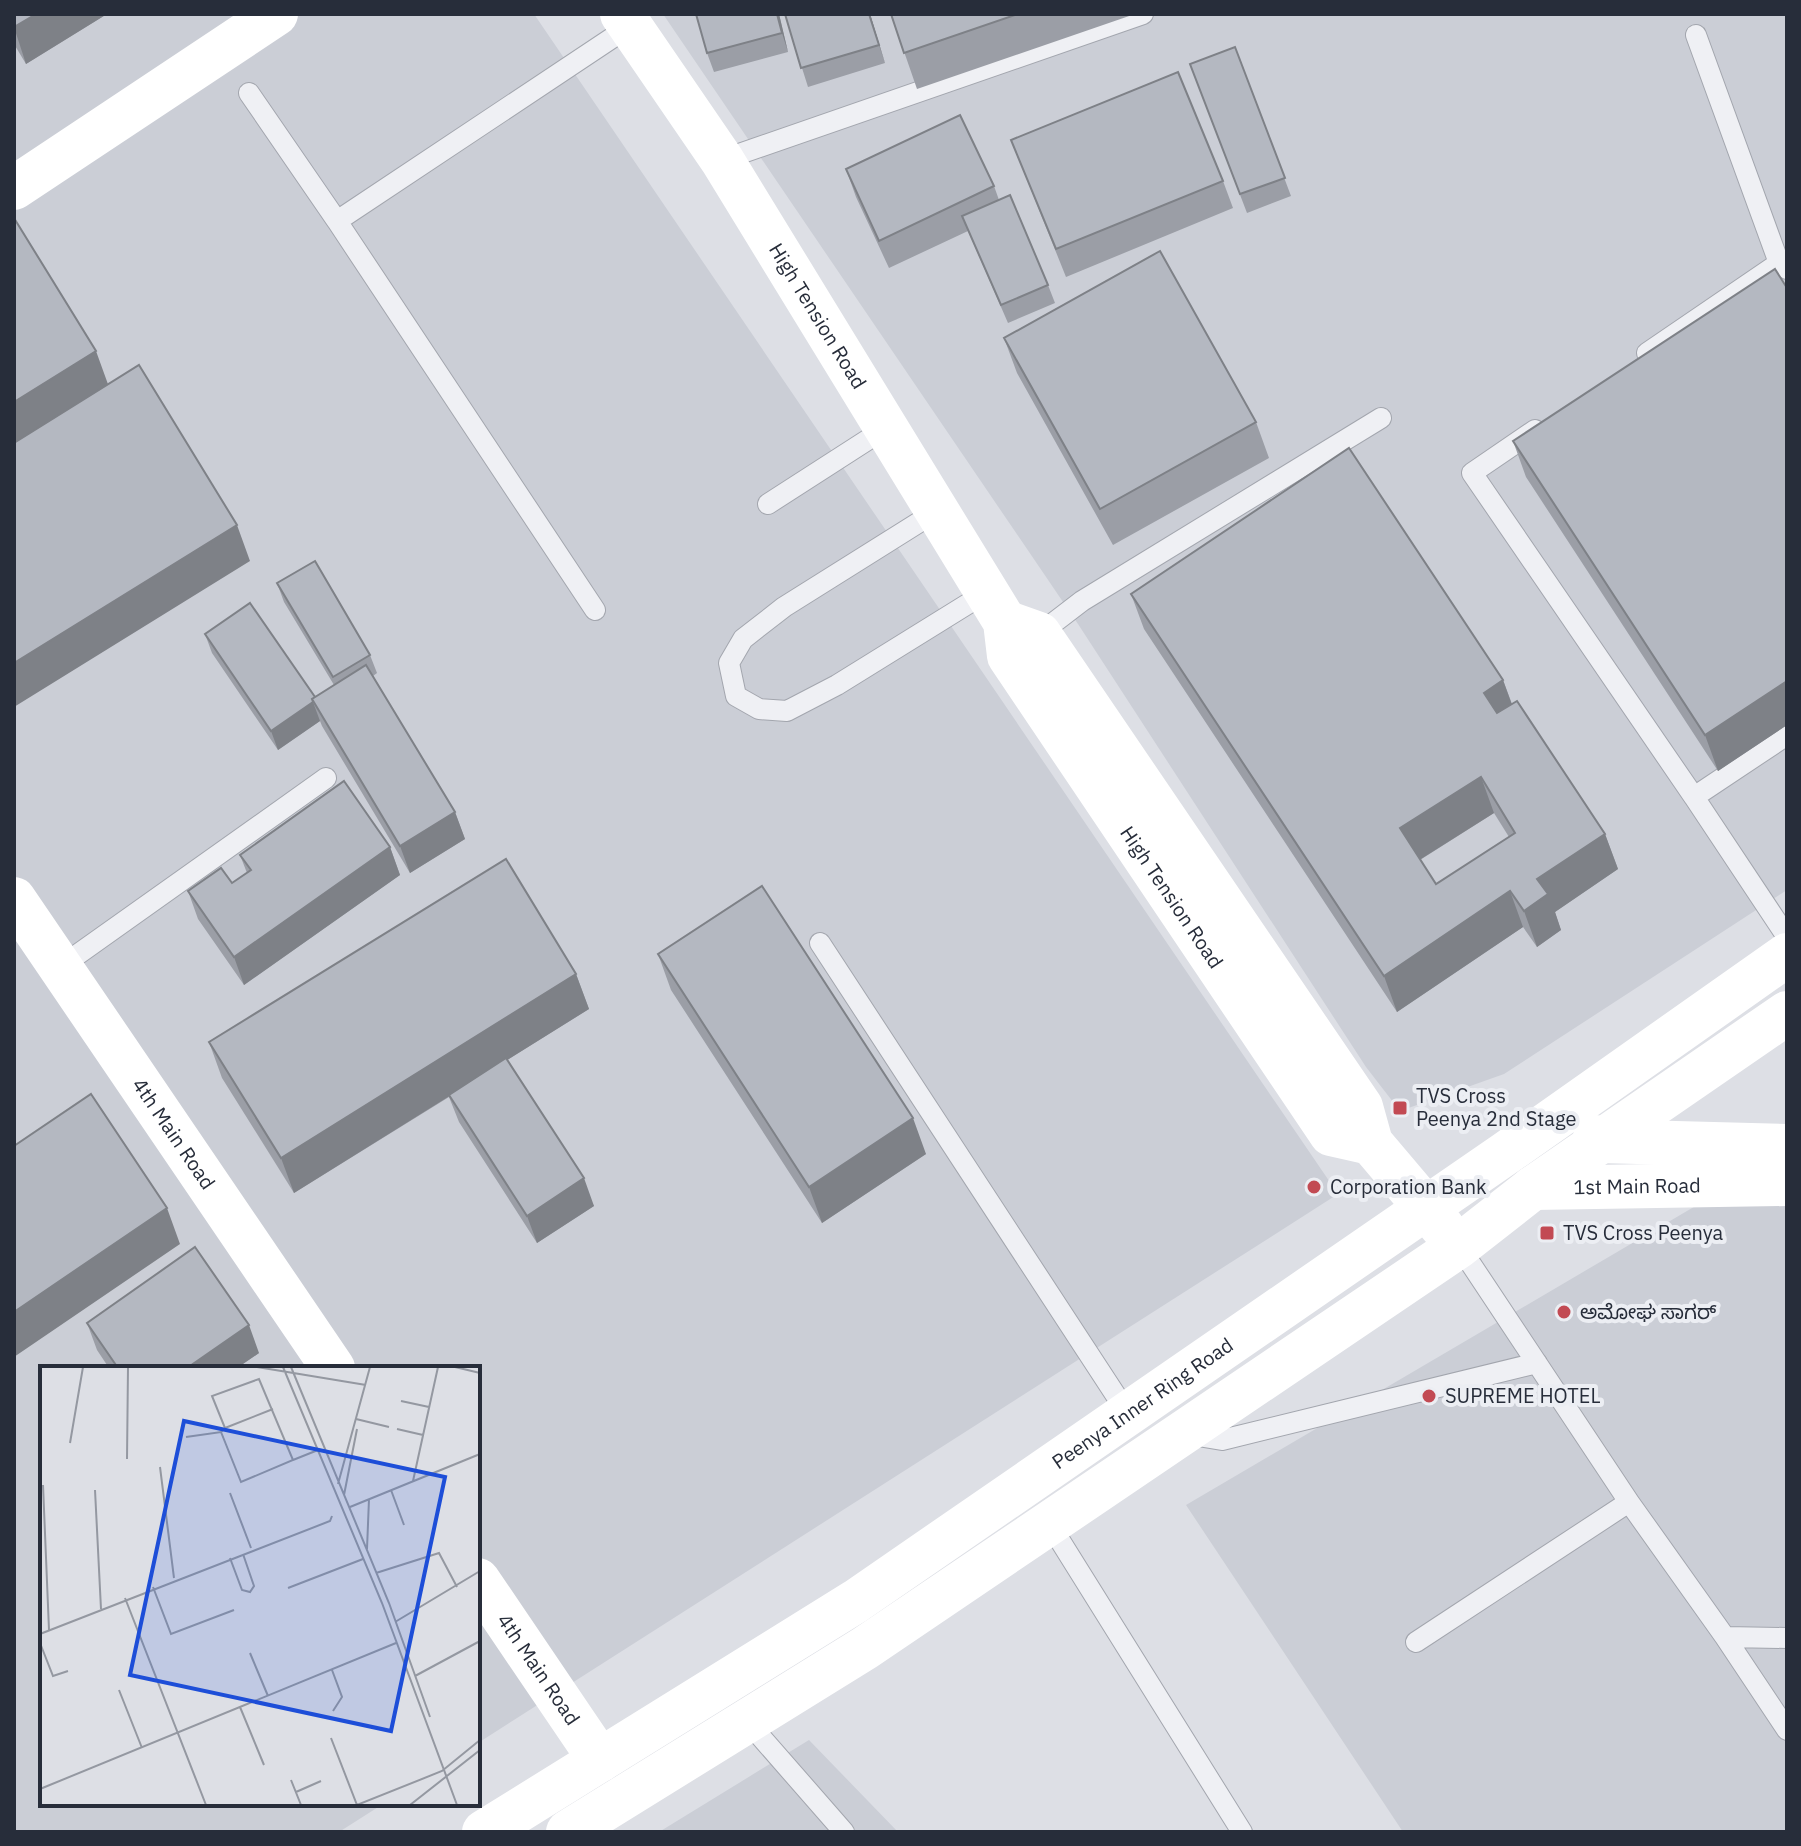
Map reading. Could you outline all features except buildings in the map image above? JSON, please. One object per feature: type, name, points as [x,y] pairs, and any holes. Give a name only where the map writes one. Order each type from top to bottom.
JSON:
[{"type":"main road","points":[[14,188],[276,14]]},
{"type":"main road","name":"High Tension Road","points":[[626,20],[722,160],[937,511],[1010,616],[1009,656],[1331,1134],[1371,1143],[1423,1208],[1459,1246]]},
{"type":"main road","name":"4th Main Road","points":[[14,899],[332,1366]]},
{"type":"main road","name":"Peenya Inner Ring Road","points":[[484,1832],[856,1601],[1506,1153],[1787,955]]},
{"type":"main road","points":[[568,1832],[865,1648],[1459,1246],[1533,1188],[1787,1013]]},
{"type":"main road","points":[[1565,1111],[1600,1141]]},
{"type":"main road","name":"1st Main Road","points":[[1600,1141],[1787,1146]]},
{"type":"main road","points":[[1506,1153],[1533,1188]]},
{"type":"main road","name":"1st Main Road","points":[[1533,1188],[1787,1184]]},
{"type":"main road","name":"4th Main Road","points":[[480,1583],[600,1760]]},
{"type":"lane","points":[[722,160],[1143,14]]},
{"type":"lane","points":[[337,221],[626,20]]},
{"type":"lane","points":[[1626,368],[1783,266],[1696,35]]},
{"type":"lane","points":[[249,93],[595,610]]},
{"type":"lane","points":[[937,511],[784,607],[743,639],[729,663],[736,696],[759,709],[787,711],[837,685],[1010,616],[1082,601],[1381,418]]},
{"type":"lane","points":[[1549,420],[1472,473],[1787,937]]},
{"type":"lane","points":[[768,504],[886,428]]},
{"type":"lane","points":[[1694,797],[1787,735]]},
{"type":"lane","points":[[60,967],[326,778]]},
{"type":"lane","points":[[820,943],[1128,1414]]},
{"type":"lane","points":[[1459,1246],[1629,1502],[1787,1730]]},
{"type":"lane","points":[[1195,1424],[1204,1437],[1222,1440],[1537,1363]]},
{"type":"lane","points":[[1416,1642],[1629,1502]]},
{"type":"lane","points":[[1049,1523],[1242,1832]]},
{"type":"lane","points":[[1725,1637],[1787,1638]]},
{"type":"lane","points":[[747,1721],[844,1832]]},
{"type":"shaded area","points":[[14,14],[534,14],[1338,1194],[480,1742],[480,1366],[40,1366],[40,1806],[380,1806],[339,1832],[14,1832]]},
{"type":"shaded area","points":[[663,14],[1787,14],[1787,890],[1504,1074],[1400,1111],[1366,1067],[1078,624]]},
{"type":"shaded area","points":[[1787,1182],[1787,1832],[1403,1832],[1186,1505],[1733,1184]]},
{"type":"shaded area","points":[[809,1740],[898,1832],[659,1832]]},
{"type":"place","name":"TVS Cross Peenya 2nd Stage","points":[[1400,1108]]},
{"type":"place","name":"Corporation Bank","points":[[1314,1187]]},
{"type":"place","name":"TVS Cross Peenya","points":[[1547,1233]]},
{"type":"place","name":"ಅಮೋಘ ಸಾಗರ್","points":[[1564,1312]]},
{"type":"place","name":"SUPREME HOTEL","points":[[1429,1396]]}]
